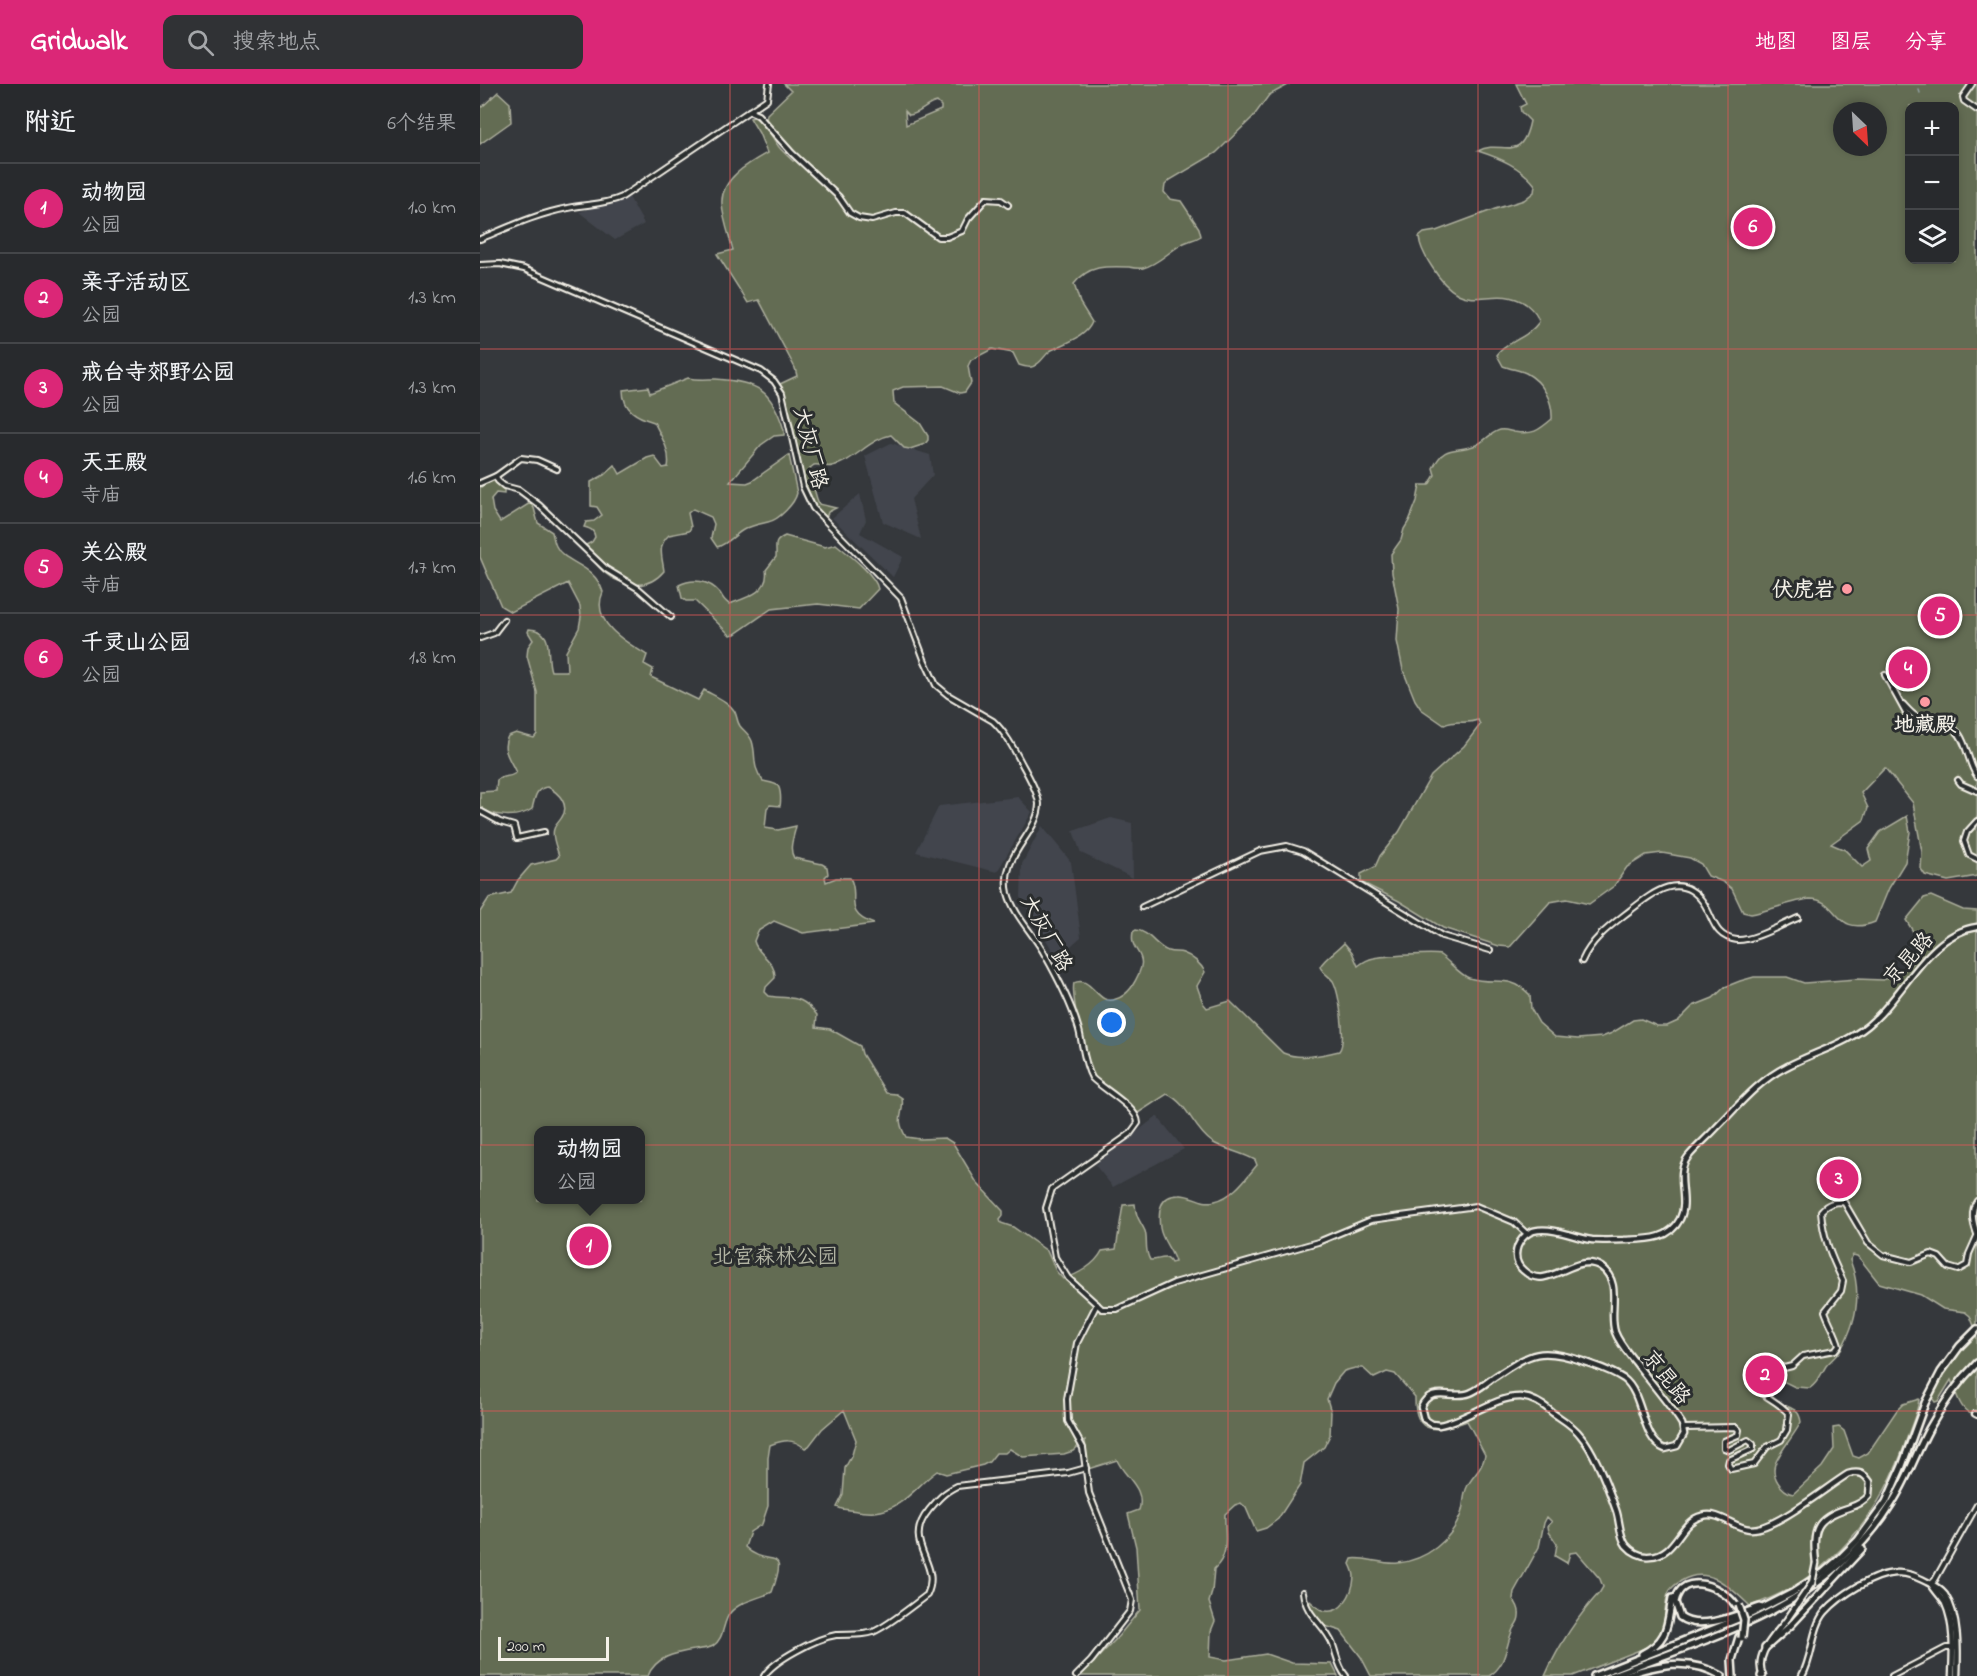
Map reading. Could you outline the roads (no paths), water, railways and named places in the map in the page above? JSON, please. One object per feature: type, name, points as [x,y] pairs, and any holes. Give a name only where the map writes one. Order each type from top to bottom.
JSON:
[{"type":"highway","points":[[1594,1676],[1751,1614],[1824,1572],[1858,1540],[1886,1502],[1925,1403],[1941,1372],[1960,1346],[1977,1329]]},
{"type":"highway","points":[[1610,1676],[1754,1620],[1794,1600],[1839,1567],[1879,1523],[1893,1501],[1944,1402],[1977,1363]]},
{"type":"highway","points":[[1765,1648],[1790,1626],[1865,1546],[1877,1531],[1879,1523]]},
{"type":"highway","points":[[1625,1664],[1652,1649],[1659,1642],[1667,1629],[1672,1597],[1677,1589],[1688,1582],[1703,1581],[1717,1585],[1730,1593],[1744,1620],[1734,1676]]},
{"type":"highway","points":[[1738,1605],[1724,1592],[1703,1584],[1683,1588],[1675,1602],[1680,1617],[1694,1623],[1728,1617],[1773,1603]]},
{"type":"highway","points":[[1622,1676],[1657,1665],[1680,1663],[1701,1667],[1722,1676]]},
{"type":"main road","name":"京昆路","points":[[1765,1648],[1812,1583],[1816,1563],[1814,1539],[1818,1525],[1829,1515],[1860,1503],[1869,1496],[1870,1482],[1861,1473],[1848,1474],[1777,1521],[1761,1528],[1745,1528],[1711,1515],[1697,1517],[1688,1524],[1667,1550],[1658,1555],[1647,1556],[1632,1551],[1625,1543],[1612,1500],[1585,1440],[1544,1406],[1529,1399],[1515,1398],[1439,1425],[1424,1419],[1421,1407],[1430,1395],[1470,1393],[1526,1358],[1546,1352],[1586,1362],[1615,1374],[1627,1382],[1653,1440],[1660,1448],[1669,1449],[1677,1446],[1683,1438],[1684,1428],[1618,1338],[1613,1321],[1613,1285],[1608,1274],[1597,1265],[1590,1263],[1574,1265],[1547,1276],[1529,1275],[1521,1269],[1516,1254],[1520,1242],[1527,1234],[1539,1230],[1604,1240],[1651,1238],[1667,1233],[1676,1225],[1683,1210],[1682,1174],[1686,1160],[1747,1096],[1777,1072],[1868,1026],[1943,942],[1959,932],[1977,927]]},
{"type":"main road","points":[[1802,1676],[1808,1664],[1823,1614],[1834,1603],[1884,1575],[1899,1573],[1914,1576],[1930,1584],[1943,1594],[1949,1604],[1954,1621],[1952,1676]]},
{"type":"main road","points":[[1762,1675],[1760,1664],[1765,1648]]},
{"type":"main road","points":[[1954,1648],[1957,1676]]},
{"type":"street","points":[[480,239],[526,219],[568,208],[610,202],[767,99],[769,84]]},
{"type":"street","points":[[1972,84],[1963,97],[1964,101],[1977,110]]},
{"type":"street","points":[[747,111],[758,115],[792,153],[839,198],[850,213],[859,218],[872,220],[896,213],[905,213],[938,237],[947,237],[962,231],[968,219],[986,199],[1001,200],[1008,205]]},
{"type":"street","name":"大灰厂路","points":[[480,265],[506,264],[541,275],[761,371],[774,381],[782,393],[803,487],[813,508],[901,597],[936,685],[948,695],[999,726],[1021,762],[1033,786],[1039,805],[1034,821],[1011,862],[1007,883],[1008,894],[1012,904],[1045,954],[1073,1013],[1088,1071],[1092,1078],[1134,1112],[1138,1118],[1135,1129],[1130,1134],[1052,1189],[1046,1208],[1055,1257],[1068,1278],[1097,1304]]},
{"type":"street","points":[[480,483],[496,476],[521,458],[537,460],[557,469]]},
{"type":"street","points":[[496,476],[504,486],[519,490],[539,506],[606,569],[639,589],[671,617]]},
{"type":"street","points":[[480,638],[494,633],[504,620]]},
{"type":"street","points":[[1885,675],[1912,725],[1917,730],[1942,725],[1956,731],[1963,741],[1977,776]]},
{"type":"street","points":[[1900,701],[1917,718],[1935,716]]},
{"type":"street","points":[[1958,780],[1960,784],[1977,790]]},
{"type":"street","points":[[480,811],[500,822],[514,826],[517,838],[544,832]]},
{"type":"street","points":[[1977,821],[1967,832],[1964,845],[1969,855],[1977,859]]},
{"type":"street","points":[[1142,907],[1260,851],[1287,846],[1303,851],[1442,936],[1490,950]]},
{"type":"street","points":[[1581,961],[1600,934],[1651,894],[1672,885],[1684,887],[1693,892],[1703,902],[1716,930],[1738,940],[1748,939],[1798,918]]},
{"type":"street","points":[[1684,1428],[1736,1427],[1739,1430],[1738,1435],[1724,1442],[1724,1448],[1729,1450],[1748,1440],[1753,1444],[1753,1449],[1729,1460],[1728,1464],[1731,1469],[1754,1464],[1767,1447],[1781,1440],[1790,1422],[1789,1414],[1760,1390],[1755,1380],[1756,1364],[1761,1360],[1784,1368],[1792,1366],[1803,1356],[1835,1350],[1839,1345],[1825,1311],[1841,1291],[1843,1281],[1828,1252],[1822,1231],[1821,1210],[1826,1205],[1844,1202],[1868,1243],[1883,1255],[1911,1262],[1931,1254],[1939,1257],[1948,1267],[1958,1270],[1967,1265],[1977,1235],[1972,1221],[1974,1204],[1977,1201]]},
{"type":"street","points":[[1076,1676],[1091,1661],[1130,1611],[1132,1600],[1089,1493],[1083,1448],[1068,1421],[1067,1399],[1077,1343],[1097,1304],[1102,1308],[1117,1309],[1174,1283],[1318,1242],[1371,1220],[1476,1206],[1514,1222],[1527,1234]]},
{"type":"street","points":[[764,1676],[781,1659],[834,1635],[874,1632],[927,1594],[932,1585],[932,1577],[918,1537],[918,1525],[944,1492],[957,1486],[1068,1473],[1086,1468]]},
{"type":"street","points":[[1930,1584],[1935,1580],[1977,1505]]},
{"type":"street","points":[[1303,1592],[1304,1602],[1333,1643],[1339,1666],[1346,1676]]},
{"type":"street","points":[[1892,1676],[1946,1648],[1954,1648]]},
{"type":"place","name":"千灵山公园","points":[[1753,227]]},
{"type":"place","name":"伏虎岩","points":[[1847,589]]},
{"type":"place","name":"关公殿","points":[[1940,616]]},
{"type":"place","name":"天王殿","points":[[1908,669]]},
{"type":"place","name":"地藏殿","points":[[1925,702]]},
{"type":"place","name":"戒台寺郊野公园","points":[[1839,1179]]},
{"type":"place","name":"动物园","points":[[589,1246]]},
{"type":"place","name":"亲子活动区","points":[[1765,1375]]},
{"type":"park label","name":"北宫森林公园","points":[[775,1256]]}]
